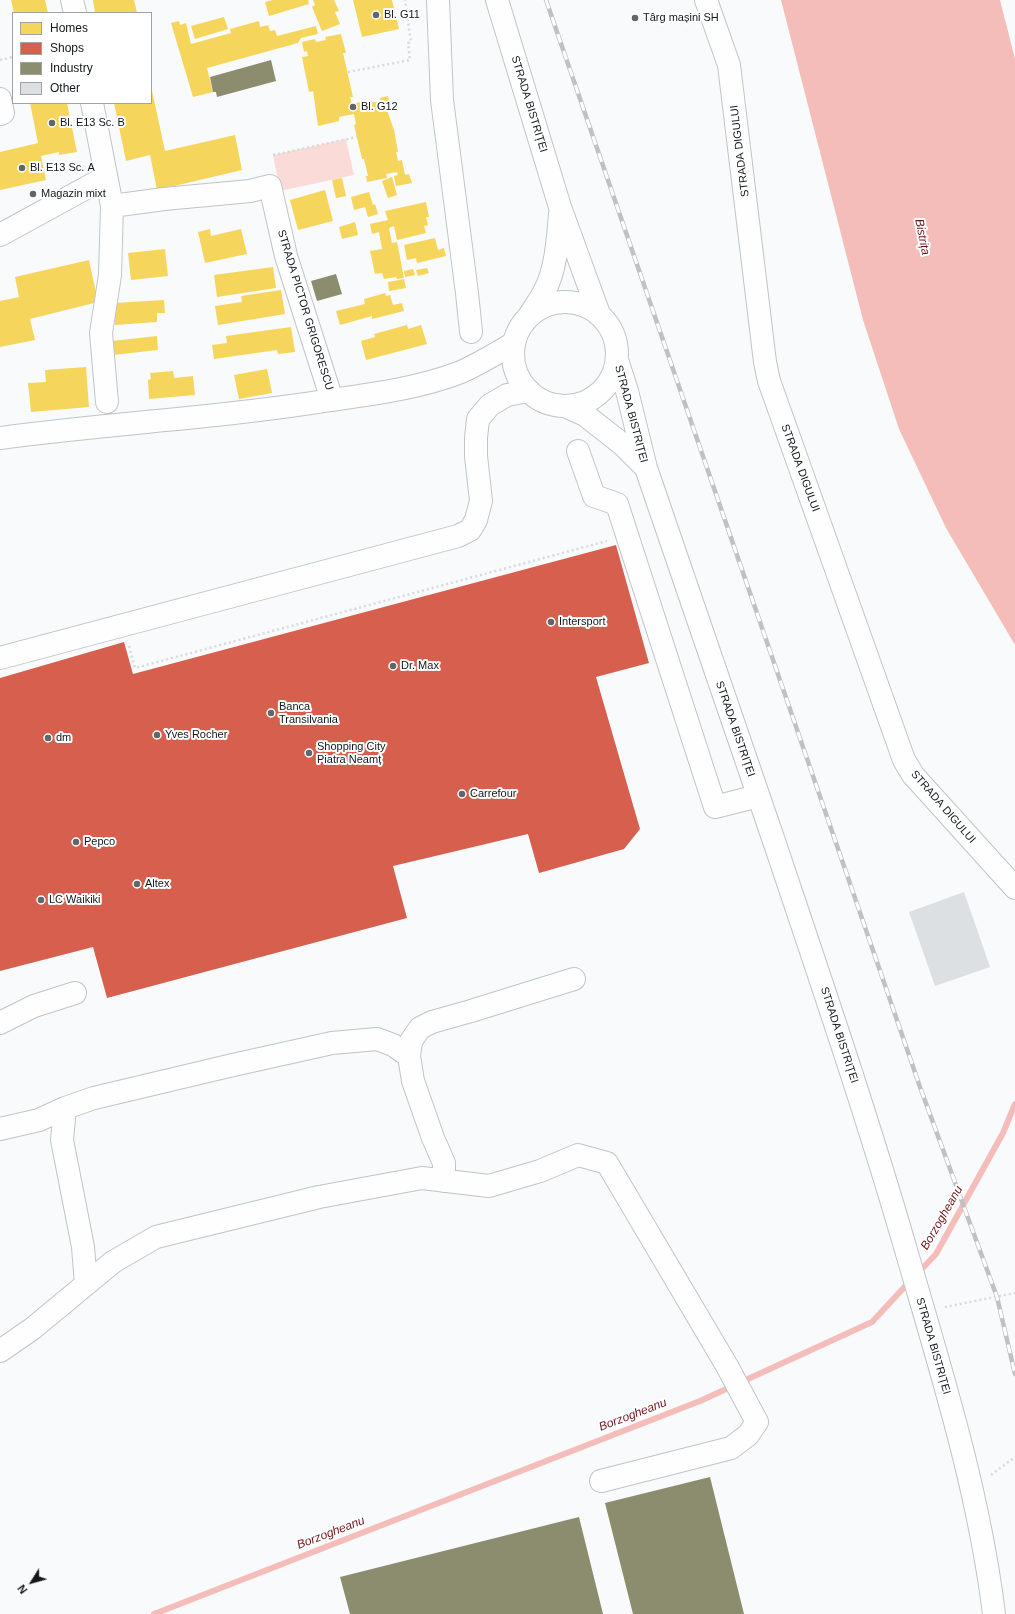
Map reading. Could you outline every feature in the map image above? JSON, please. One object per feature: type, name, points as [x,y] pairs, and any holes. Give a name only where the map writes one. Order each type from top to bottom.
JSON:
[{"type":"main road","points":[[72,0],[74,12]]},
{"type":"main road","points":[[438,0],[442,100],[471,332]]},
{"type":"main road","name":"STRADA BISTRIȚEI","points":[[497,0],[560,207],[599,314]]},
{"type":"main road","name":"STRADA DIGULUI","points":[[706,0],[730,65],[765,362],[769,381],[904,760],[913,775],[1015,888]]},
{"type":"main road","points":[[0,99],[3,113],[0,114]]},
{"type":"main road","points":[[92,104],[112,206],[110,275],[100,333],[106,402]]},
{"type":"main road","points":[[0,235],[106,178]]},
{"type":"main road","name":"STRADA PICTOR GRIGORESCU","points":[[112,206],[164,199],[250,191],[270,186],[286,256],[332,400]]},
{"type":"main road","name":"STRADA BISTRIȚEI","points":[[529,316],[545,290],[552,270],[557,248],[560,207]]},
{"type":"main road","points":[[556,302],[571,302],[586,306],[599,314],[610,327],[616,343],[617,360],[613,375],[605,387],[594,397],[580,404],[565,406],[546,402],[529,391],[519,377],[513,361],[514,343],[520,328],[529,316],[542,307],[556,302]]},
{"type":"main road","points":[[0,438],[105,425],[156,422],[258,411],[408,387],[461,372],[514,343]]},
{"type":"main road","name":"STRADA BISTRIȚEI","points":[[617,360],[627,392],[646,468],[845,1051],[885,1176],[956,1426],[971,1489],[990,1584],[994,1614]]},
{"type":"main road","points":[[0,658],[458,536],[470,530],[476,520],[481,502],[476,456],[478,419],[490,405],[506,395],[529,391]]},
{"type":"main road","name":"STRADA BISTRIȚEI","points":[[565,406],[585,415],[622,444],[646,468]]},
{"type":"main road","points":[[578,451],[594,496],[617,504],[715,807],[758,796]]},
{"type":"main road","points":[[444,1181],[444,1163],[433,1138],[413,1081],[409,1056],[411,1041],[420,1028],[432,1022],[574,979]]},
{"type":"main road","points":[[0,1023],[34,1006],[75,992]]},
{"type":"main road","points":[[0,1129],[39,1120],[65,1108],[94,1098],[332,1043],[377,1039],[393,1045],[409,1056]]},
{"type":"main road","points":[[65,1108],[62,1140],[83,1247],[86,1284]]},
{"type":"main road","points":[[0,1350],[32,1329],[113,1262],[156,1237],[319,1197],[422,1178],[489,1186],[540,1170],[578,1154],[607,1163],[727,1366],[757,1422],[748,1435],[731,1448],[601,1481]]},
{"type":"path","points":[[348,72],[410,60],[408,43],[411,42],[405,0]]},
{"type":"path","points":[[0,60],[12,58]]},
{"type":"path","points":[[272,156],[357,137]]},
{"type":"path","points":[[127,638],[136,668],[627,536]]},
{"type":"path","points":[[924,1312],[1015,1293]]},
{"type":"path","points":[[971,1489],[1015,1457]]},
{"type":"shaded area","points":[[346,139],[354,175],[280,191],[273,155]]},
{"type":"water","name":"Bistrița","points":[[781,0],[1000,0],[1015,59],[1015,645],[946,528],[899,429],[863,320]]},
{"type":"building: Homes","points":[[11,0],[45,0],[48,12],[14,12]]},
{"type":"building: Homes","points":[[93,0],[134,0],[137,12],[95,12]]},
{"type":"building: Homes","points":[[273,0],[308,0],[309,4],[269,16],[265,2]]},
{"type":"building: Homes","points":[[313,0],[334,0],[339,11],[335,12],[340,24],[322,31],[312,7],[315,5]]},
{"type":"building: Homes","name":"Bl. G11","points":[[353,0],[392,0],[399,29],[362,37]]},
{"type":"building: Homes","points":[[224,17],[228,29],[195,39],[191,26]]},
{"type":"building: Homes","points":[[179,21],[180,25],[186,23],[191,44],[231,33],[230,29],[259,21],[260,27],[268,25],[270,31],[275,30],[277,36],[316,26],[318,34],[301,38],[298,43],[207,68],[213,92],[193,97],[171,23]]},
{"type":"building: Homes","name":"Bl. G12","points":[[341,34],[346,53],[343,53],[353,97],[350,97],[352,104],[370,100],[371,103],[380,101],[380,98],[388,96],[391,109],[387,110],[394,130],[398,161],[402,160],[405,175],[409,174],[412,183],[396,186],[394,176],[398,175],[397,172],[386,174],[387,178],[367,182],[366,176],[368,176],[364,159],[362,159],[354,125],[356,124],[354,114],[339,117],[339,121],[318,126],[313,91],[309,92],[302,57],[308,56],[307,51],[304,52],[302,42],[315,39],[316,42],[326,40],[325,37]]},
{"type":"building: Homes","points":[[152,91],[165,151],[235,135],[242,170],[157,190],[150,155],[126,161],[114,104],[152,104]]},
{"type":"building: Homes","points":[[30,104],[67,104],[77,152],[59,155],[59,152],[41,156],[46,180],[0,190],[0,152],[38,143]]},
{"type":"building: Homes","points":[[392,177],[397,195],[388,198],[382,181]]},
{"type":"building: Homes","points":[[342,178],[346,196],[336,198],[332,180]]},
{"type":"building: Homes","points":[[325,190],[333,221],[298,230],[290,200]]},
{"type":"building: Homes","points":[[369,192],[373,205],[375,204],[378,214],[368,217],[365,207],[354,210],[351,197]]},
{"type":"building: Homes","points":[[426,202],[429,217],[426,217],[428,225],[424,226],[426,233],[397,240],[394,226],[389,228],[392,243],[397,242],[404,278],[397,279],[396,277],[384,279],[382,273],[375,274],[370,251],[382,249],[379,232],[372,234],[370,224],[388,220],[385,211]]},
{"type":"building: Homes","points":[[355,222],[358,235],[342,239],[339,227]]},
{"type":"building: Homes","points":[[210,229],[211,236],[241,229],[247,254],[205,263],[198,232]]},
{"type":"building: Homes","points":[[435,238],[438,250],[444,248],[446,256],[417,263],[416,258],[407,260],[404,245]]},
{"type":"building: Homes","points":[[165,249],[168,276],[131,280],[128,253]]},
{"type":"building: Homes","points":[[89,260],[98,302],[30,319],[35,340],[0,347],[0,301],[19,297],[15,277]]},
{"type":"building: Homes","points":[[273,267],[276,288],[217,297],[214,275]]},
{"type":"building: Homes","points":[[427,268],[429,273],[418,276],[416,270]]},
{"type":"building: Homes","points":[[413,269],[415,275],[405,277],[404,271]]},
{"type":"building: Homes","points":[[404,279],[406,288],[389,291],[388,282]]},
{"type":"building: Homes","points":[[281,290],[285,314],[218,325],[215,306],[242,302],[241,296]]},
{"type":"building: Homes","points":[[385,293],[386,296],[390,295],[393,305],[402,303],[404,311],[372,319],[372,316],[340,325],[336,311],[365,304],[364,299]]},
{"type":"building: Homes","points":[[164,300],[165,313],[157,313],[157,322],[115,325],[114,303]]},
{"type":"building: Homes","points":[[407,325],[408,329],[421,325],[427,344],[366,360],[361,341],[375,337],[374,334]]},
{"type":"building: Homes","points":[[291,327],[295,352],[278,354],[277,350],[214,359],[212,345],[227,343],[226,336]]},
{"type":"building: Homes","points":[[157,336],[158,350],[112,355],[112,341]]},
{"type":"building: Homes","points":[[86,367],[89,407],[31,412],[28,383],[46,382],[45,370]]},
{"type":"building: Homes","points":[[267,369],[272,393],[239,399],[234,375]]},
{"type":"building: Homes","points":[[173,371],[174,378],[193,376],[195,395],[149,399],[148,380],[151,379],[150,373]]},
{"type":"building: Shops","name":"Shopping City Piatra Neamț","points":[[616,545],[649,663],[596,677],[640,829],[624,849],[539,873],[528,834],[393,866],[407,918],[107,998],[93,947],[0,971],[0,678],[124,642],[133,674]]},
{"type":"building: Industry","points":[[271,60],[276,81],[217,97],[216,92],[213,92],[210,77]]},
{"type":"building: Industry","points":[[336,274],[342,294],[317,301],[311,281]]},
{"type":"building: Industry","points":[[710,1477],[744,1614],[633,1614],[605,1503]]},
{"type":"building: Industry","points":[[579,1517],[603,1614],[350,1614],[340,1577]]},
{"type":"building: Other","points":[[964,892],[990,967],[935,986],[909,912]]},
{"type":"waterway","name":"Borzogheanu","points":[[917,1274],[936,1254],[1003,1133],[1015,1104]]},
{"type":"waterway","name":"Borzogheanu","points":[[154,1614],[700,1401],[872,1322],[911,1280]]},
{"type":"railway","points":[[546,0],[920,1087],[997,1297],[1015,1374]]},
{"type":"place","name":"Bl. G11","points":[[376,15]]},
{"type":"place","name":"Târg mașini SH","points":[[635,18]]},
{"type":"place","name":"Bl. G12","points":[[353,107]]},
{"type":"place","name":"Bl. E13 Sc. B","points":[[52,123]]},
{"type":"place","name":"Bl. E13 Sc. A","points":[[22,168]]},
{"type":"place","name":"Magazin mixt","points":[[33,194]]},
{"type":"place","name":"Intersport","points":[[551,622]]},
{"type":"place","name":"Dr. Max","points":[[393,666]]},
{"type":"place","name":"Banca Transilvania","points":[[271,713]]},
{"type":"place","name":"Yves Rocher","points":[[157,735]]},
{"type":"place","name":"dm","points":[[48,738]]},
{"type":"place","name":"Shopping City Piatra Neamț","points":[[309,753]]},
{"type":"place","name":"Carrefour","points":[[462,794]]},
{"type":"place","name":"Pepco","points":[[76,842]]},
{"type":"place","name":"Altex","points":[[137,884]]},
{"type":"place","name":"LC Waikiki","points":[[41,900]]}]
